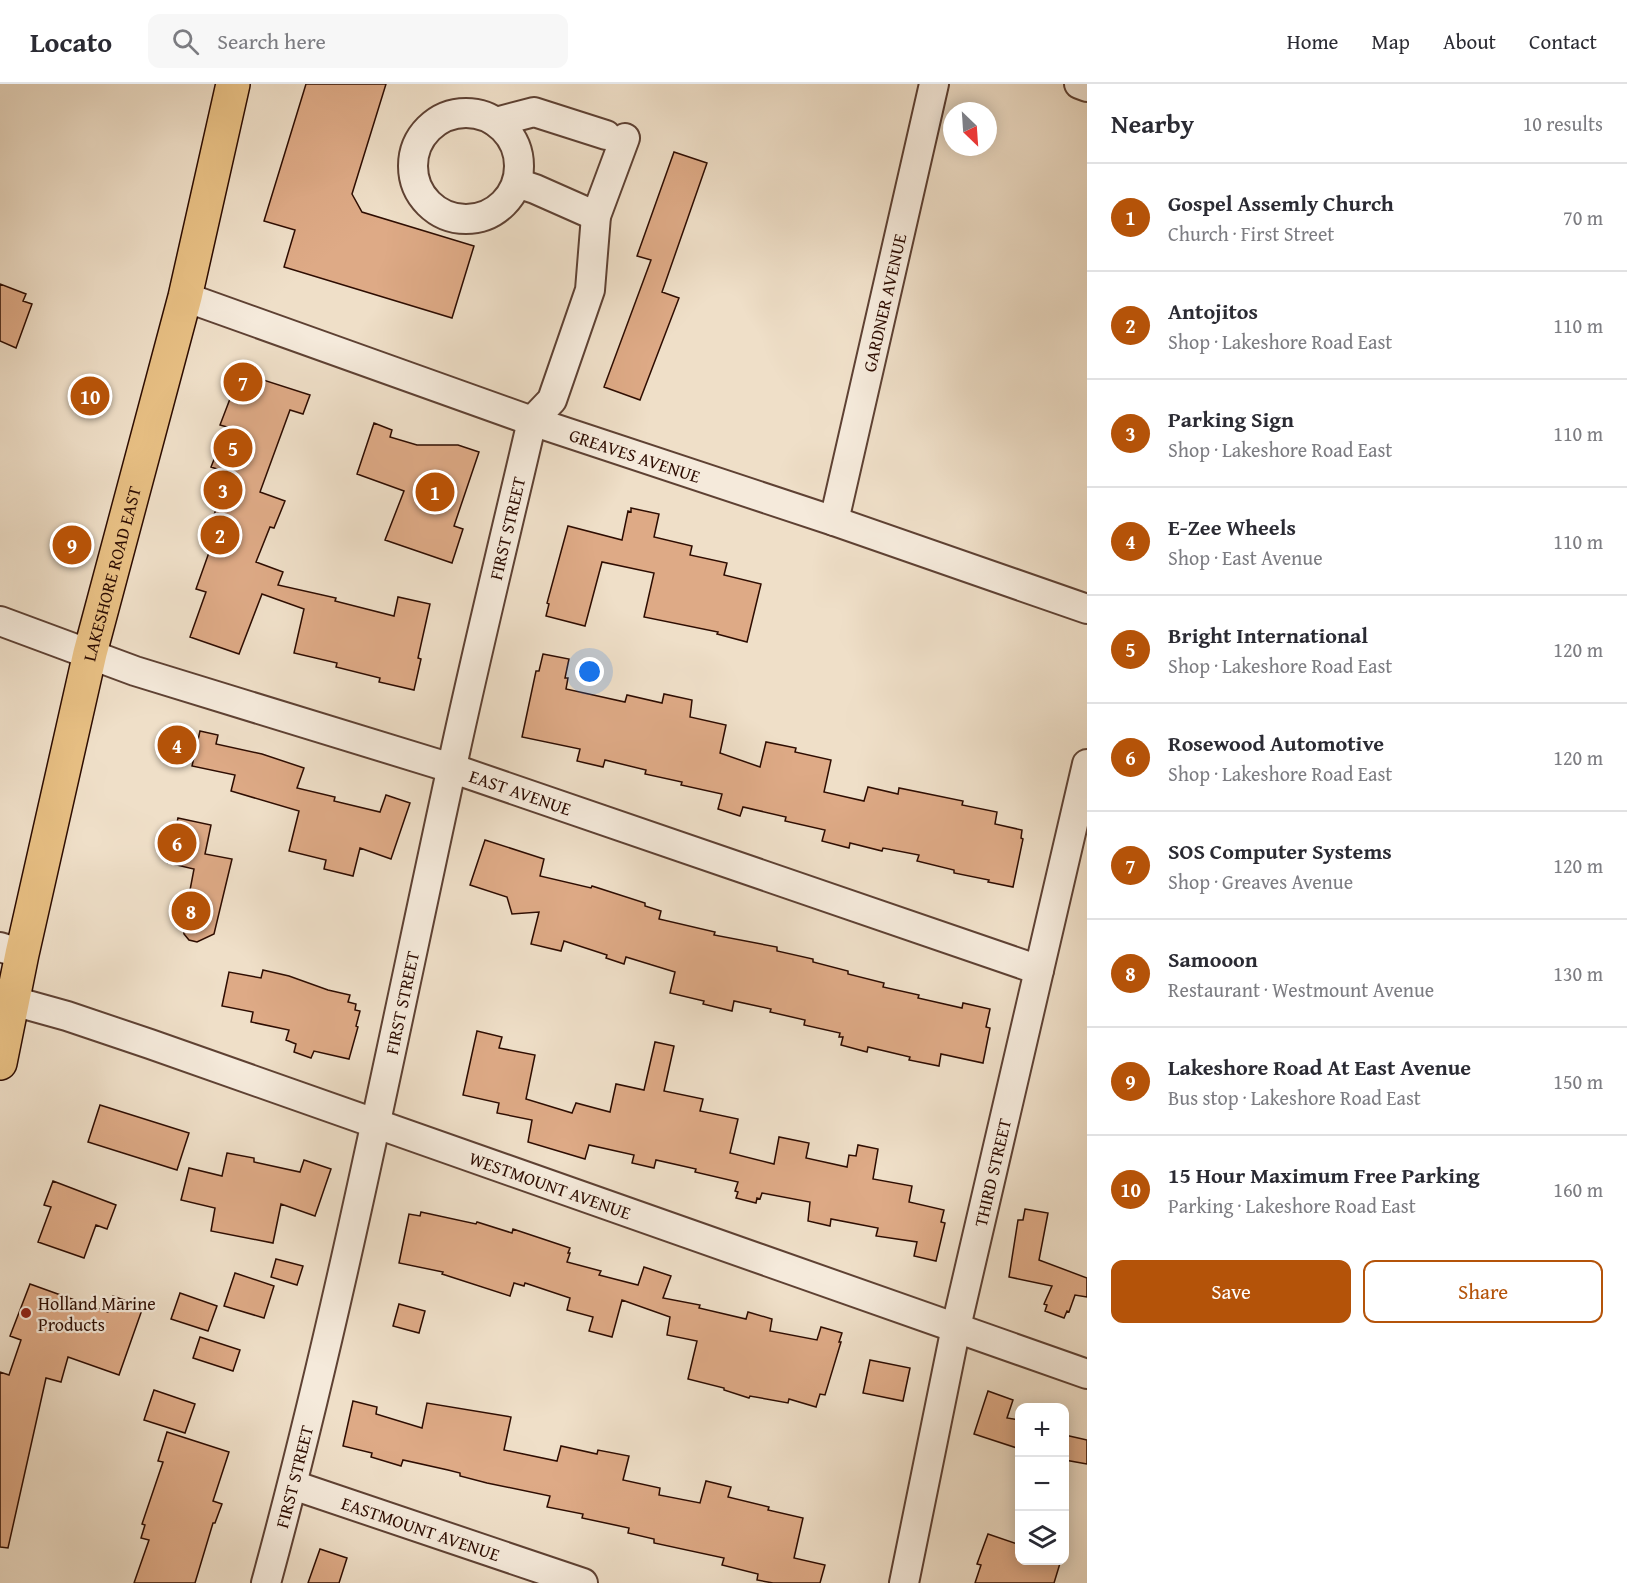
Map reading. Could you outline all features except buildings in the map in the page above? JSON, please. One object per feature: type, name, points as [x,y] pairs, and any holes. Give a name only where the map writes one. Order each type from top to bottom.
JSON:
[{"type":"main road","name":"LAKESHORE ROAD EAST","points":[[0,1063],[13,1001],[11,951],[185,297],[232,84]]},
{"type":"street","name":"GARDNER AVENUE","points":[[834,521],[934,84]]},
{"type":"street","points":[[1079,84],[1087,87]]},
{"type":"street","points":[[468,112],[483,115],[496,122],[509,134],[517,149],[519,166],[517,183],[509,198],[497,210],[466,220],[451,218],[437,211],[425,201],[416,188],[412,173],[412,158],[421,137],[438,120],[452,114],[468,112]]},
{"type":"street","points":[[496,122],[534,112],[616,136],[596,216],[590,290],[552,400],[532,421]]},
{"type":"street","points":[[517,183],[596,216]]},
{"type":"street","name":"GREAVES AVENUE","points":[[185,297],[532,421],[834,521],[1087,609]]},
{"type":"street","name":"FIRST STREET","points":[[266,1583],[293,1485],[376,1123],[451,768],[532,421]]},
{"type":"street","name":"EAST AVENUE","points":[[0,621],[135,671],[451,768],[1039,970]]},
{"type":"street","name":"THIRD STREET","points":[[904,1583],[956,1327],[1087,764]]},
{"type":"street","name":"WESTMOUNT AVENUE","points":[[13,1001],[67,1016],[376,1123],[1087,1374]]},
{"type":"street","name":"EASTMOUNT AVENUE","points":[[293,1485],[583,1583]]},
{"type":"place","name":"SOS Computer Systems","points":[[243,382]]},
{"type":"place","name":"15 Hour Maximum Free Parking","points":[[90,396]]},
{"type":"place","name":"Bright International","points":[[233,448]]},
{"type":"place","name":"Parking Sign","points":[[223,490]]},
{"type":"place","name":"Gospel Assemly Church","points":[[435,492]]},
{"type":"place","name":"Antojitos","points":[[220,535]]},
{"type":"place","name":"Lakeshore Road At East Avenue","points":[[72,545]]},
{"type":"place","name":"E-Zee Wheels","points":[[177,745]]},
{"type":"place","name":"Rosewood Automotive","points":[[177,843]]},
{"type":"place","name":"Samooon","points":[[191,911]]},
{"type":"place","name":"Holland Marine Products","points":[[26,1313]]}]
